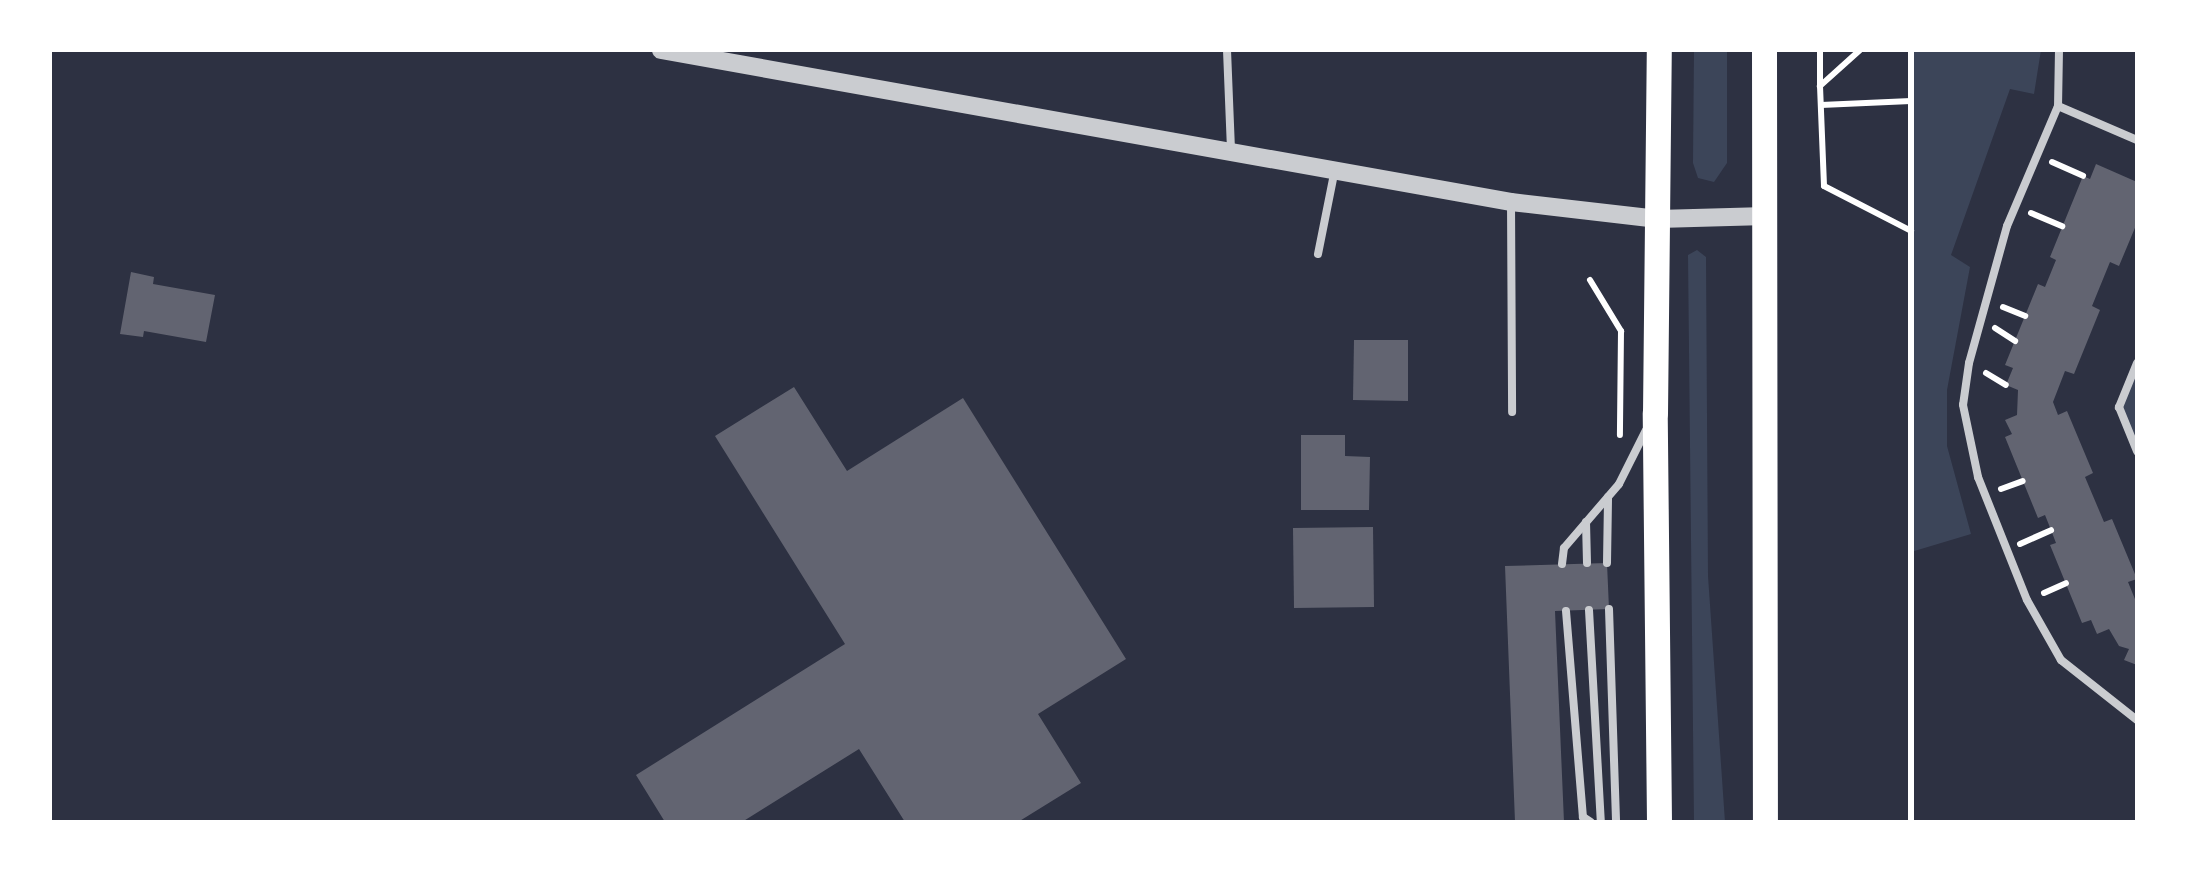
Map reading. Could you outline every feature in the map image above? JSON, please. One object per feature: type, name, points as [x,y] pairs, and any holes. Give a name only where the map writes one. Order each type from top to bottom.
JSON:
[{"type":"main road","points":[[1659,50],[1655,413],[1659,822]]},
{"type":"main road","points":[[1764,50],[1765,822]]},
{"type":"street","points":[[662,50],[1511,202],[1658,218],[1766,216]]},
{"type":"lane","points":[[1227,50],[1231,151]]},
{"type":"lane","points":[[2059,50],[2058,106],[2016,206],[1968,363],[1962,405],[1978,478],[2027,600],[2061,660],[2112,705],[2137,720]]},
{"type":"lane","points":[[2058,106],[2137,140]]},
{"type":"lane","points":[[1318,254],[1335,169]]},
{"type":"lane","points":[[1511,202],[1512,412]]},
{"type":"lane","points":[[2137,363],[2118,407],[2137,451]]},
{"type":"lane","points":[[1562,564],[1564,548],[1620,484],[1655,413]]},
{"type":"lane","points":[[1607,563],[1608,496]]},
{"type":"lane","points":[[1586,522],[1587,564]]},
{"type":"lane","points":[[1590,610],[1600,822]]},
{"type":"lane","points":[[1609,610],[1616,822]]},
{"type":"lane","points":[[1566,611],[1583,817],[1591,822]]},
{"type":"path","points":[[1820,50],[1824,186],[1912,231]]},
{"type":"path","points":[[1820,86],[1860,50]]},
{"type":"path","points":[[1910,822],[1911,50]]},
{"type":"path","points":[[1821,105],[1911,100]]},
{"type":"path","points":[[2037,156],[2083,176]]},
{"type":"path","points":[[2016,206],[2062,226]]},
{"type":"path","points":[[1590,280],[1621,331],[1620,484]]},
{"type":"path","points":[[2007,549],[2052,530]]},
{"type":"shaded area","points":[[1694,50],[1727,50],[1727,163],[1714,182],[1698,178],[1693,163]]},
{"type":"shaded area","points":[[1911,50],[2041,50],[2034,94],[2010,89],[1951,255],[1970,267],[1947,390],[1947,446],[1971,534],[1911,552]]},
{"type":"shaded area","points":[[1697,250],[1706,257],[1708,576],[1725,822],[1694,822],[1688,255]]},
{"type":"shaded area","points":[[2137,363],[2137,451],[2119,407]]},
{"type":"building","points":[[2096,164],[2137,182],[2137,223],[2119,266],[2110,262],[2092,306],[2100,310],[2074,374],[2065,371],[2053,402],[2058,415],[2067,411],[2093,473],[2085,477],[2104,522],[2112,519],[2137,579],[2128,582],[2137,604],[2137,665],[2124,660],[2129,649],[2119,646],[2109,629],[2097,634],[2091,620],[2082,623],[2050,545],[2056,543],[2045,515],[2038,518],[2005,437],[2012,434],[2005,420],[2017,415],[2018,390],[2006,385],[2013,368],[2005,365],[2038,284],[2045,287],[2056,260],[2050,257],[2083,176],[2090,179]]},
{"type":"building","points":[[131,272],[154,277],[153,284],[215,295],[206,342],[144,331],[143,337],[120,334]]},
{"type":"building","points":[[1354,340],[1408,340],[1408,401],[1353,400]]},
{"type":"building","points":[[794,387],[847,471],[963,398],[1126,659],[1038,714],[1081,783],[1018,822],[905,822],[859,749],[742,822],[665,822],[636,775],[845,644],[715,436]]},
{"type":"building","points":[[1301,435],[1345,435],[1345,456],[1370,457],[1369,510],[1301,510]]},
{"type":"building","points":[[1373,527],[1374,607],[1294,608],[1293,528]]},
{"type":"building","points":[[1607,563],[1609,609],[1555,611],[1564,822],[1515,822],[1505,566]]}]
